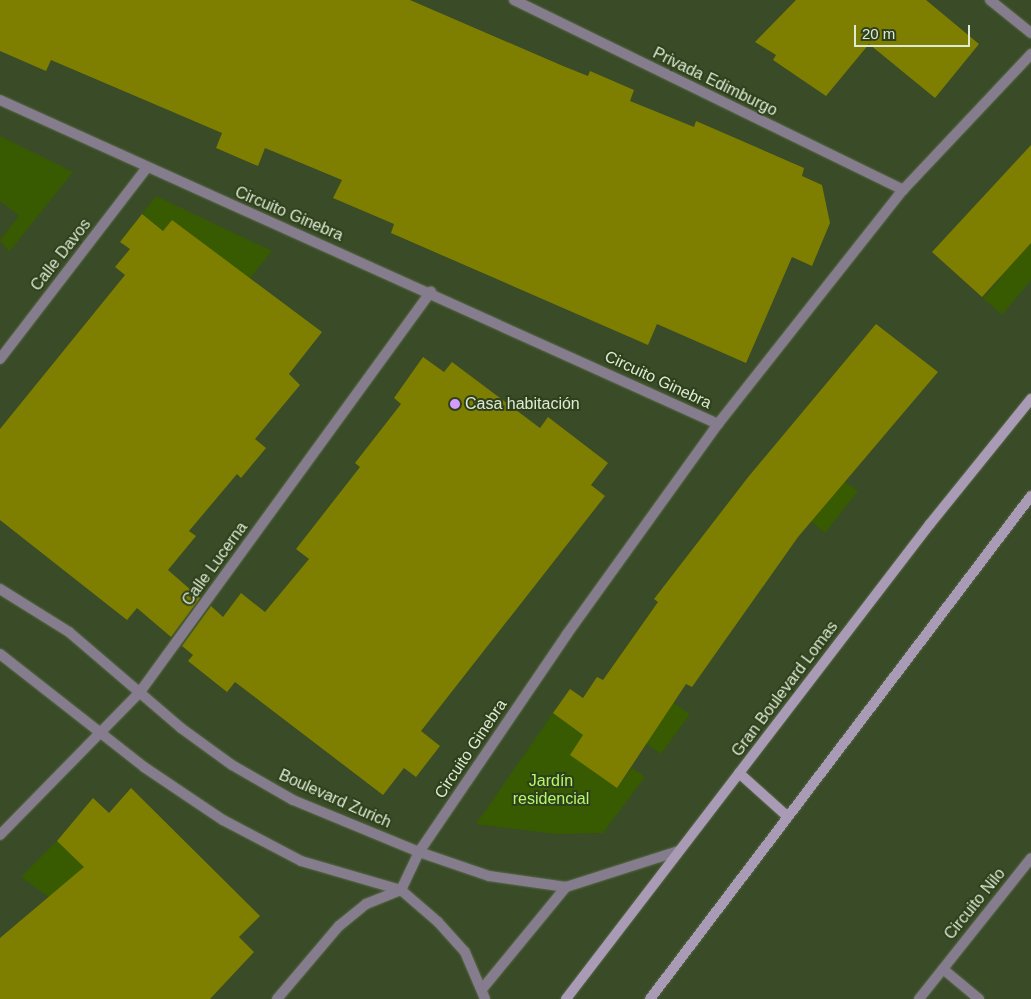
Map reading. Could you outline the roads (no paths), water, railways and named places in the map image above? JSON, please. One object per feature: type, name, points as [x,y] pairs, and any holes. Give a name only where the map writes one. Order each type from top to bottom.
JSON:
[{"type":"main road","name":"Gran Boulevard Lomas","points":[[566,999],[739,773],[1031,399]]},
{"type":"main road","points":[[650,999],[1031,496]]},
{"type":"main road","points":[[739,773],[787,816]]},
{"type":"street","name":"Privada Edimburgo","points":[[514,0],[903,190]]},
{"type":"street","points":[[990,0],[1031,33]]},
{"type":"street","points":[[718,424],[903,190],[1031,54]]},
{"type":"street","name":"Circuito Ginebra","points":[[0,100],[146,168],[431,292],[718,424],[567,634],[419,852],[401,890]]},
{"type":"street","name":"Calle Davos","points":[[0,359],[146,168]]},
{"type":"street","name":"Calle Lucerna","points":[[0,835],[140,692],[431,292]]},
{"type":"street","name":"Boulevard Zurich","points":[[0,589],[69,632],[140,692],[232,765],[293,800],[419,852],[489,876],[566,887],[679,851]]},
{"type":"street","points":[[0,654],[144,767],[223,820],[301,861],[401,890],[438,922],[466,952],[483,988],[486,999]]},
{"type":"street","name":"Circuito Nilo","points":[[919,999],[1031,858]]},
{"type":"street","points":[[483,988],[566,887]]},
{"type":"street","points":[[277,999],[339,926],[366,904],[401,890]]},
{"type":"street","points":[[943,968],[979,999]]},
{"type":"place","name":"Casa habitación","points":[[455,404]]},
{"type":"park label","name":"Jardín residencial","points":[[551,790]]}]
